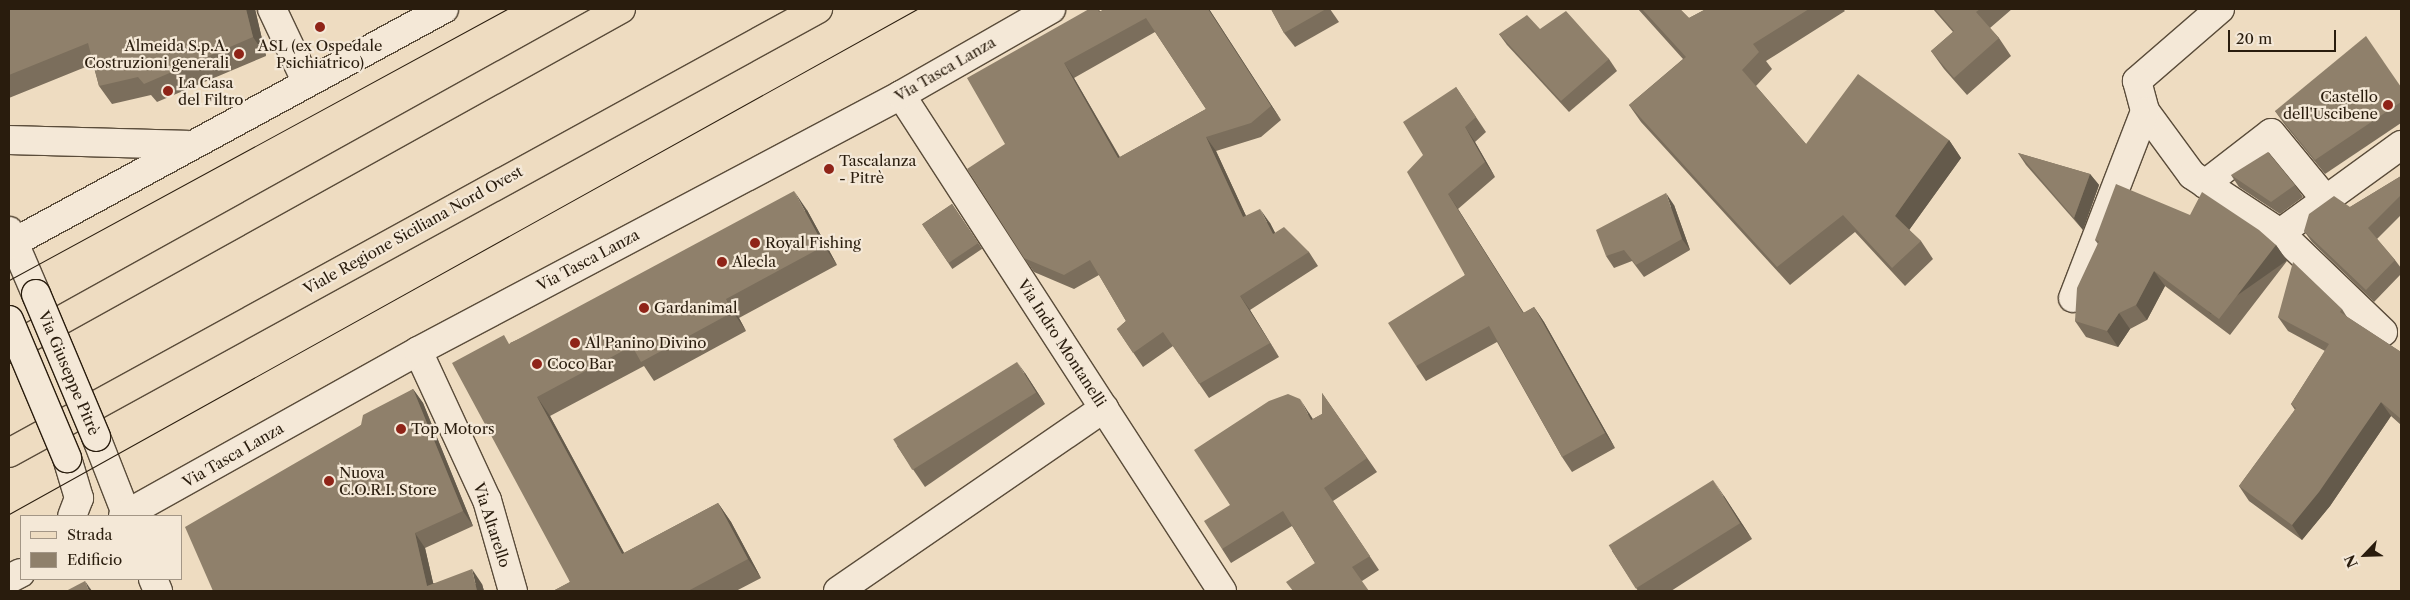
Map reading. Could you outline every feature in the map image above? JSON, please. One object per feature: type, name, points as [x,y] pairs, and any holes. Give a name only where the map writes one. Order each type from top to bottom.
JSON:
[{"type":"main road","points":[[9,349],[620,9]]},
{"type":"main road","name":"Viale Regione Siciliana Nord Ovest","points":[[9,453],[818,9]]},
{"type":"street","points":[[272,9],[306,81]]},
{"type":"street","points":[[10,240],[444,9]]},
{"type":"street","name":"Via Tasca Lanza","points":[[128,515],[418,351],[900,95],[1051,9]]},
{"type":"street","points":[[2220,9],[2137,81],[2145,111],[2192,175],[2280,233],[2383,332]]},
{"type":"street","name":"Via Indro Montanelli","points":[[900,95],[1222,591]]},
{"type":"street","points":[[2073,298],[2145,111]]},
{"type":"street","points":[[2205,184],[2271,133],[2326,200]]},
{"type":"street","points":[[9,140],[189,146]]},
{"type":"street","points":[[2280,233],[2401,145]]},
{"type":"street","name":"Via Giuseppe Pitrè","points":[[10,240],[36,294],[96,437],[126,515]]},
{"type":"street","points":[[9,320],[67,458],[79,498],[72,515]]},
{"type":"street","name":"Via Altarello","points":[[418,351],[487,500],[514,591]]},
{"type":"street","points":[[838,591],[1104,408]]},
{"type":"street","points":[[9,580],[20,574]]},
{"type":"building","points":[[9,9],[246,9],[253,37],[144,84],[138,77],[99,86],[88,43],[9,75]]},
{"type":"building","points":[[1089,9],[1098,9],[1099,12],[1104,9],[1208,9],[1271,106],[1251,123],[1206,137],[1243,217],[1260,209],[1273,234],[1284,227],[1309,252],[1240,296],[1270,343],[1199,384],[1163,332],[1133,353],[1117,329],[1126,321],[1090,260],[1064,275],[1024,258],[967,169],[1005,144],[967,78]],"holes":[[[1146,18],[1206,109],[1118,158],[1064,63]]]},
{"type":"building","points":[[1271,9],[1326,9],[1284,33]]},
{"type":"building","points":[[1642,9],[1680,9],[1689,18],[1706,9],[1809,9],[1753,44],[1759,52],[1742,70],[1806,144],[1858,74],[1949,140],[1895,216],[1921,241],[1892,268],[1843,215],[1777,267],[1629,105],[1686,57]]},
{"type":"building","points":[[1935,9],[1980,9],[1976,12],[1999,38],[1954,78],[1931,51],[1954,31]]},
{"type":"building","points":[[1566,11],[1609,59],[1561,101],[1499,34],[1527,15],[1540,29]]},
{"type":"building","points":[[2366,36],[2401,87],[2401,102],[2315,160],[2275,111]]},
{"type":"building","points":[[1456,87],[1476,117],[1465,127],[1485,162],[1448,194],[1523,313],[1534,307],[1605,433],[1562,457],[1489,326],[1416,366],[1388,323],[1465,275],[1407,172],[1423,155],[1403,122]]},
{"type":"building","points":[[2268,152],[2295,185],[2271,202],[2231,175]]},
{"type":"building","points":[[2018,153],[2090,174],[2074,218]]},
{"type":"building","points":[[2401,176],[2401,195],[2368,228],[2395,260],[2366,290],[2304,231],[2309,214],[2334,196],[2350,207]]},
{"type":"building","points":[[2116,184],[2190,215],[2202,192],[2259,230],[2276,245],[2219,319],[2154,271],[2136,305],[2119,313],[2107,331],[2075,321],[2077,288],[2099,241],[2095,240]]},
{"type":"building","points":[[794,191],[824,246],[726,299],[733,312],[641,362],[632,346],[537,397],[622,554],[718,503],[748,559],[688,591],[553,591],[570,582],[452,363],[504,335],[509,344]]},
{"type":"building","points":[[1666,193],[1682,239],[1636,265],[1624,250],[1606,256],[1596,230]]},
{"type":"building","points":[[952,204],[978,243],[948,263],[922,224]]},
{"type":"building","points":[[2293,262],[2342,309],[2340,312],[2401,352],[2401,419],[2381,402],[2319,492],[2292,525],[2239,486],[2296,408],[2291,404],[2329,344],[2278,317]]},
{"type":"building","points":[[1017,362],[1036,393],[912,470],[893,439]]},
{"type":"building","points":[[413,389],[463,511],[415,533],[427,586],[472,569],[477,591],[213,591],[185,527],[361,425],[363,415]]},
{"type":"building","points":[[1322,393],[1367,458],[1324,488],[1370,556],[1352,567],[1369,591],[1293,591],[1286,582],[1315,563],[1283,511],[1222,549],[1204,521],[1230,505],[1194,450],[1269,401],[1288,394],[1300,399],[1311,420],[1322,414]]},
{"type":"building","points":[[1713,480],[1740,523],[1636,588],[1609,545]]},
{"type":"building","points":[[85,581],[89,591],[66,591]]},
{"type":"tram line","points":[[9,280],[507,9]]},
{"type":"tram line","points":[[9,514],[917,9]]},
{"type":"place","name":"ASL (ex Ospedale Psichiatrico)","points":[[320,27]]},
{"type":"place","name":"Almeida S.p.A. Costruzioni generali","points":[[239,54]]},
{"type":"place","name":"La Casa del Filtro","points":[[168,91]]},
{"type":"place","name":"Castello dell'Uscibene","points":[[2388,105]]},
{"type":"place","name":"Tascalanza - Pitrè","points":[[829,169]]},
{"type":"place","name":"Royal Fishing","points":[[755,243]]},
{"type":"place","name":"Alecla","points":[[722,262]]},
{"type":"place","name":"Gardanimal","points":[[644,308]]},
{"type":"place","name":"Al Panino Divino","points":[[575,343]]},
{"type":"place","name":"Coco Bar","points":[[537,364]]},
{"type":"place","name":"Top Motors","points":[[401,429]]},
{"type":"place","name":"Nuova C.O.R.I. Store","points":[[329,481]]}]
